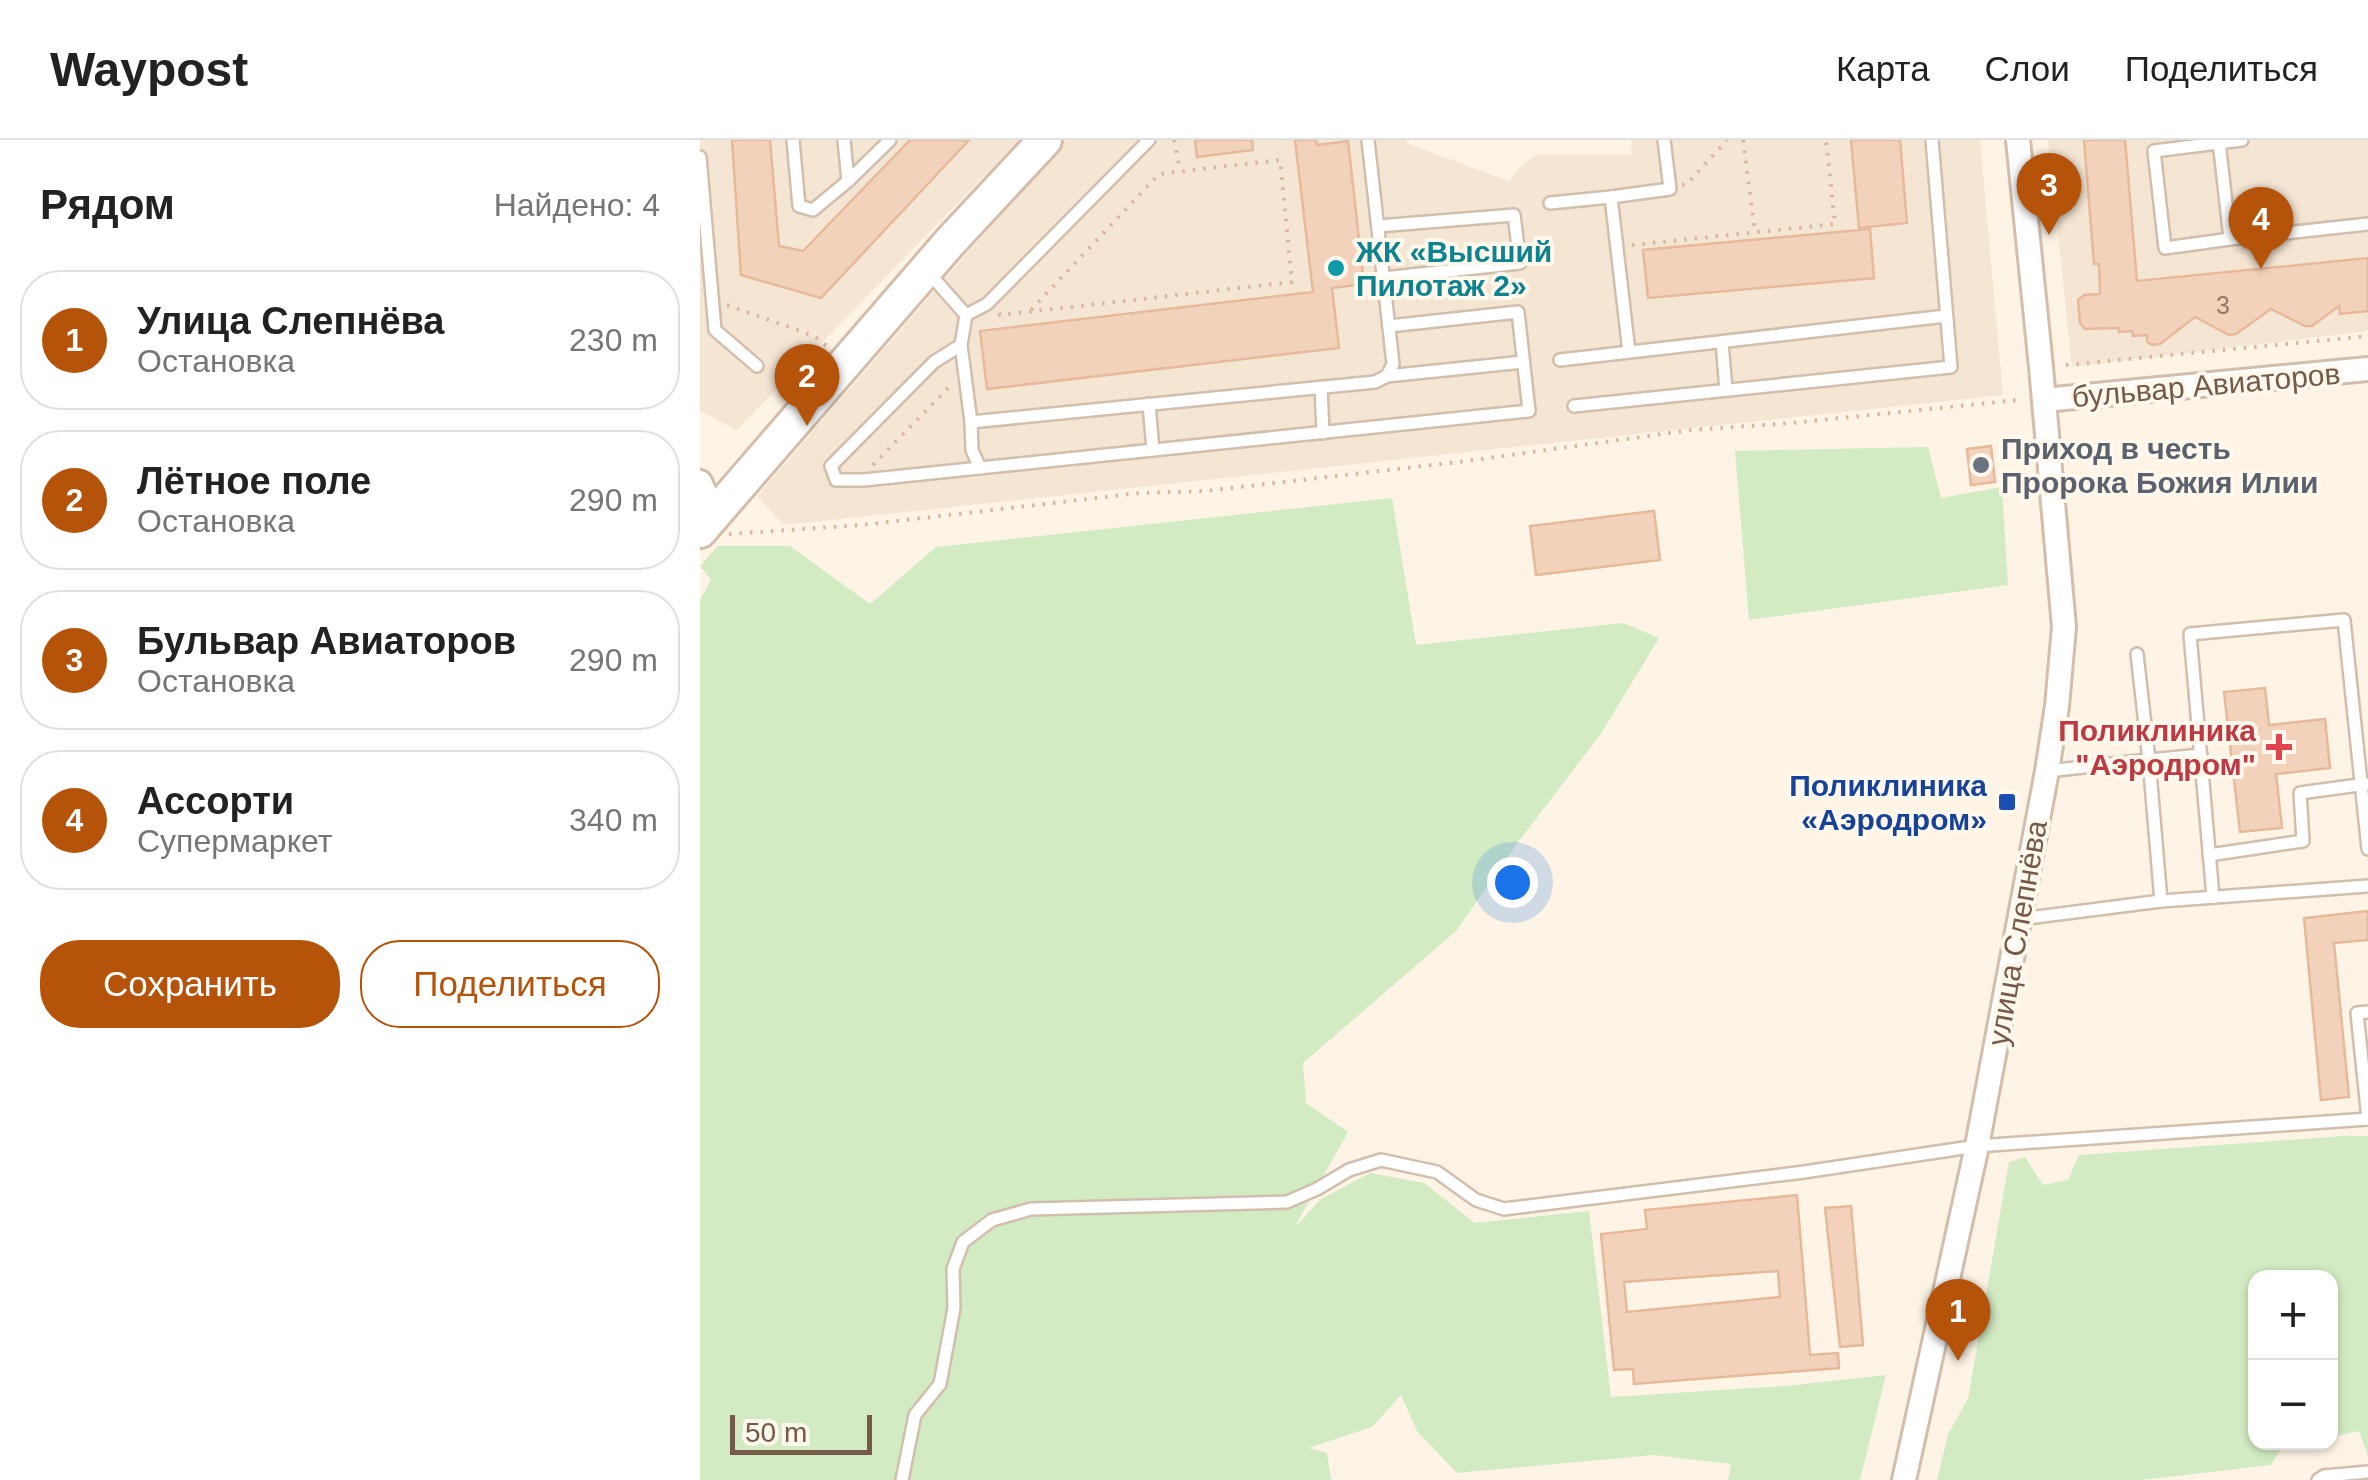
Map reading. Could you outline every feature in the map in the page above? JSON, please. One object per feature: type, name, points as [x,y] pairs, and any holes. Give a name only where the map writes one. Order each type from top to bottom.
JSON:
[{"type":"street","points":[[712,526],[846,361],[1046,140]]},
{"type":"street","name":"улица Слепнёва","points":[[1904,1480],[1978,1146],[2047,771],[2064,627],[2018,140]]},
{"type":"street","name":"бульвар Авиаторов","points":[[2044,400],[2368,369]]},
{"type":"street","points":[[700,482],[712,526]]},
{"type":"lane","points":[[793,140],[799,206],[813,210],[890,140]]},
{"type":"lane","points":[[844,140],[848,181]]},
{"type":"lane","points":[[966,315],[987,304],[1149,140]]},
{"type":"lane","points":[[1368,140],[1393,364],[1387,376]]},
{"type":"lane","points":[[1550,203],[1670,189],[1664,140]]},
{"type":"lane","points":[[1574,406],[1951,367],[1932,140]]},
{"type":"lane","points":[[2242,140],[2154,152],[2165,248],[2368,224]]},
{"type":"lane","points":[[2219,141],[2230,239]]},
{"type":"lane","points":[[700,157],[716,330],[757,366]]},
{"type":"lane","points":[[1611,196],[1630,352]]},
{"type":"lane","points":[[1378,226],[1514,215],[1520,263],[1384,278]]},
{"type":"lane","points":[[926,270],[966,315]]},
{"type":"lane","points":[[960,345],[934,362],[831,466],[836,480],[1529,412],[1518,312],[1389,326]]},
{"type":"lane","points":[[966,315],[960,345],[972,450],[980,468]]},
{"type":"lane","points":[[1560,360],[1946,316]]},
{"type":"lane","points":[[1722,342],[1726,390]]},
{"type":"lane","points":[[970,422],[1320,388],[1375,382],[1387,376],[1523,362]]},
{"type":"lane","points":[[1320,388],[1323,433]]},
{"type":"lane","points":[[1149,404],[1154,450]]},
{"type":"lane","points":[[2213,897],[2190,634],[2344,620],[2365,784],[2368,849]]},
{"type":"lane","points":[[2137,654],[2160,901]]},
{"type":"lane","points":[[2047,771],[2201,755]]},
{"type":"lane","points":[[2209,855],[2303,841],[2300,793],[2365,784]]},
{"type":"lane","points":[[2020,919],[2160,901],[2368,886]]},
{"type":"lane","points":[[902,1480],[915,1415],[940,1384],[954,1308],[953,1268],[964,1242],[992,1220],[1031,1209],[1288,1202],[1349,1170],[1381,1160],[1437,1172],[1476,1200],[1504,1208],[1804,1172],[1978,1146],[2368,1119],[2358,1013],[2368,1012]]},
{"type":"lane","points":[[2318,1480],[2324,1476],[2368,1472]]},
{"type":"path","points":[[1174,140],[1180,171]]},
{"type":"path","points":[[1670,189],[1687,184],[1727,140]]},
{"type":"path","points":[[1743,140],[1754,232]]},
{"type":"path","points":[[1617,246],[1835,224],[1826,140]]},
{"type":"path","points":[[987,304],[1000,314],[1030,311],[1292,282],[1280,160],[1159,174],[1030,311]]},
{"type":"path","points":[[713,301],[814,336],[846,361]]},
{"type":"path","points":[[2066,365],[2368,336]]},
{"type":"path","points":[[858,480],[964,372]]},
{"type":"path","points":[[712,526],[880,523],[1467,461],[1692,430],[2018,400]]},
{"type":"shaded area","points":[[700,140],[1019,140],[737,430],[700,411]]},
{"type":"shaded area","points":[[1065,140],[1406,140],[1509,181],[1537,155],[1632,155],[1631,140],[1980,140],[2003,395],[784,525],[757,496]]},
{"type":"shaded area","points":[[2048,140],[2368,140],[2368,331],[2072,367]]},
{"type":"green space","points":[[1928,447],[1941,498],[2002,487],[2008,585],[1749,620],[1735,451]]},
{"type":"green space","points":[[1392,498],[1416,645],[1623,623],[1659,638],[1600,735],[1456,931],[1303,1063],[1306,1103],[1348,1132],[1294,1228],[1321,1199],[1370,1173],[1424,1183],[1475,1223],[1589,1211],[1611,1397],[1886,1375],[1860,1480],[1728,1480],[1731,1464],[1654,1455],[1457,1473],[1417,1431],[1401,1395],[1372,1427],[1308,1448],[1327,1453],[1331,1480],[700,1480],[700,600],[711,580],[700,566],[718,546],[790,546],[870,604],[936,547]]},
{"type":"green space","points":[[2368,1136],[2368,1456],[2359,1431],[2338,1436],[2338,1270],[2248,1270],[2248,1450],[2280,1450],[2271,1465],[2142,1480],[1937,1480],[1948,1434],[1968,1399],[2009,1162],[2025,1157],[2043,1185],[2068,1180],[2079,1155]]},
{"type":"building","points":[[732,140],[770,140],[779,246],[803,251],[910,140],[969,140],[821,298],[741,275]]},
{"type":"building","points":[[1195,140],[1252,140],[1253,150],[1197,157]]},
{"type":"building","name":"ЖК «Высший Пилотаж 2»","points":[[1295,140],[1316,140],[1317,145],[1348,141],[1364,284],[1332,288],[1339,348],[987,389],[980,331],[1313,292]]},
{"type":"building","points":[[1851,140],[1900,140],[1907,223],[1859,228]]},
{"type":"building","points":[[2084,140],[2125,140],[2137,281],[2368,258],[2368,311],[2340,314],[2339,306],[2312,326],[2305,326],[2271,309],[2229,335],[2195,317],[2160,344],[2153,345],[2147,342],[2147,335],[2133,336],[2132,331],[2085,329],[2080,323],[2078,300],[2084,295],[2100,294]]},
{"type":"building","points":[[1870,229],[1874,278],[1648,298],[1643,250]]},
{"type":"building","name":"Приход в честь Пророка Божия Илии","points":[[1991,446],[1995,482],[1971,485],[1967,449]]},
{"type":"building","points":[[1654,511],[1660,560],[1536,575],[1530,526]]},
{"type":"building","name":"Поликлиника \"Аэродром\"","points":[[2265,688],[2269,725],[2325,719],[2330,768],[2276,774],[2282,828],[2240,832],[2224,692]]},
{"type":"building","points":[[2368,911],[2368,940],[2334,943],[2349,1097],[2321,1100],[2304,918]]},
{"type":"building","points":[[1797,1195],[1810,1355],[1838,1353],[1839,1368],[1634,1384],[1633,1369],[1614,1370],[1601,1234],[1647,1229],[1645,1210]],"holes":[[[1778,1271],[1780,1297],[1627,1312],[1624,1282]]]},
{"type":"building","points":[[1851,1206],[1863,1345],[1840,1347],[1825,1208]]},
{"type":"place","name":"Бульвар Авиаторов","points":[[2049,235]]},
{"type":"place","name":"ЖК «Высший Пилотаж 2»","points":[[1336,268]]},
{"type":"place","name":"Ассорти","points":[[2261,269]]},
{"type":"place","name":"Лётное поле","points":[[807,426]]},
{"type":"place","name":"Приход в честь Пророка Божия Илии","points":[[1981,465]]},
{"type":"place","name":"Поликлиника \"Аэродром\"","points":[[2279,747]]},
{"type":"place","name":"Поликлиника «Аэродром»","points":[[2007,802]]},
{"type":"place","name":"Улица Слепнёва","points":[[1958,1361]]}]
